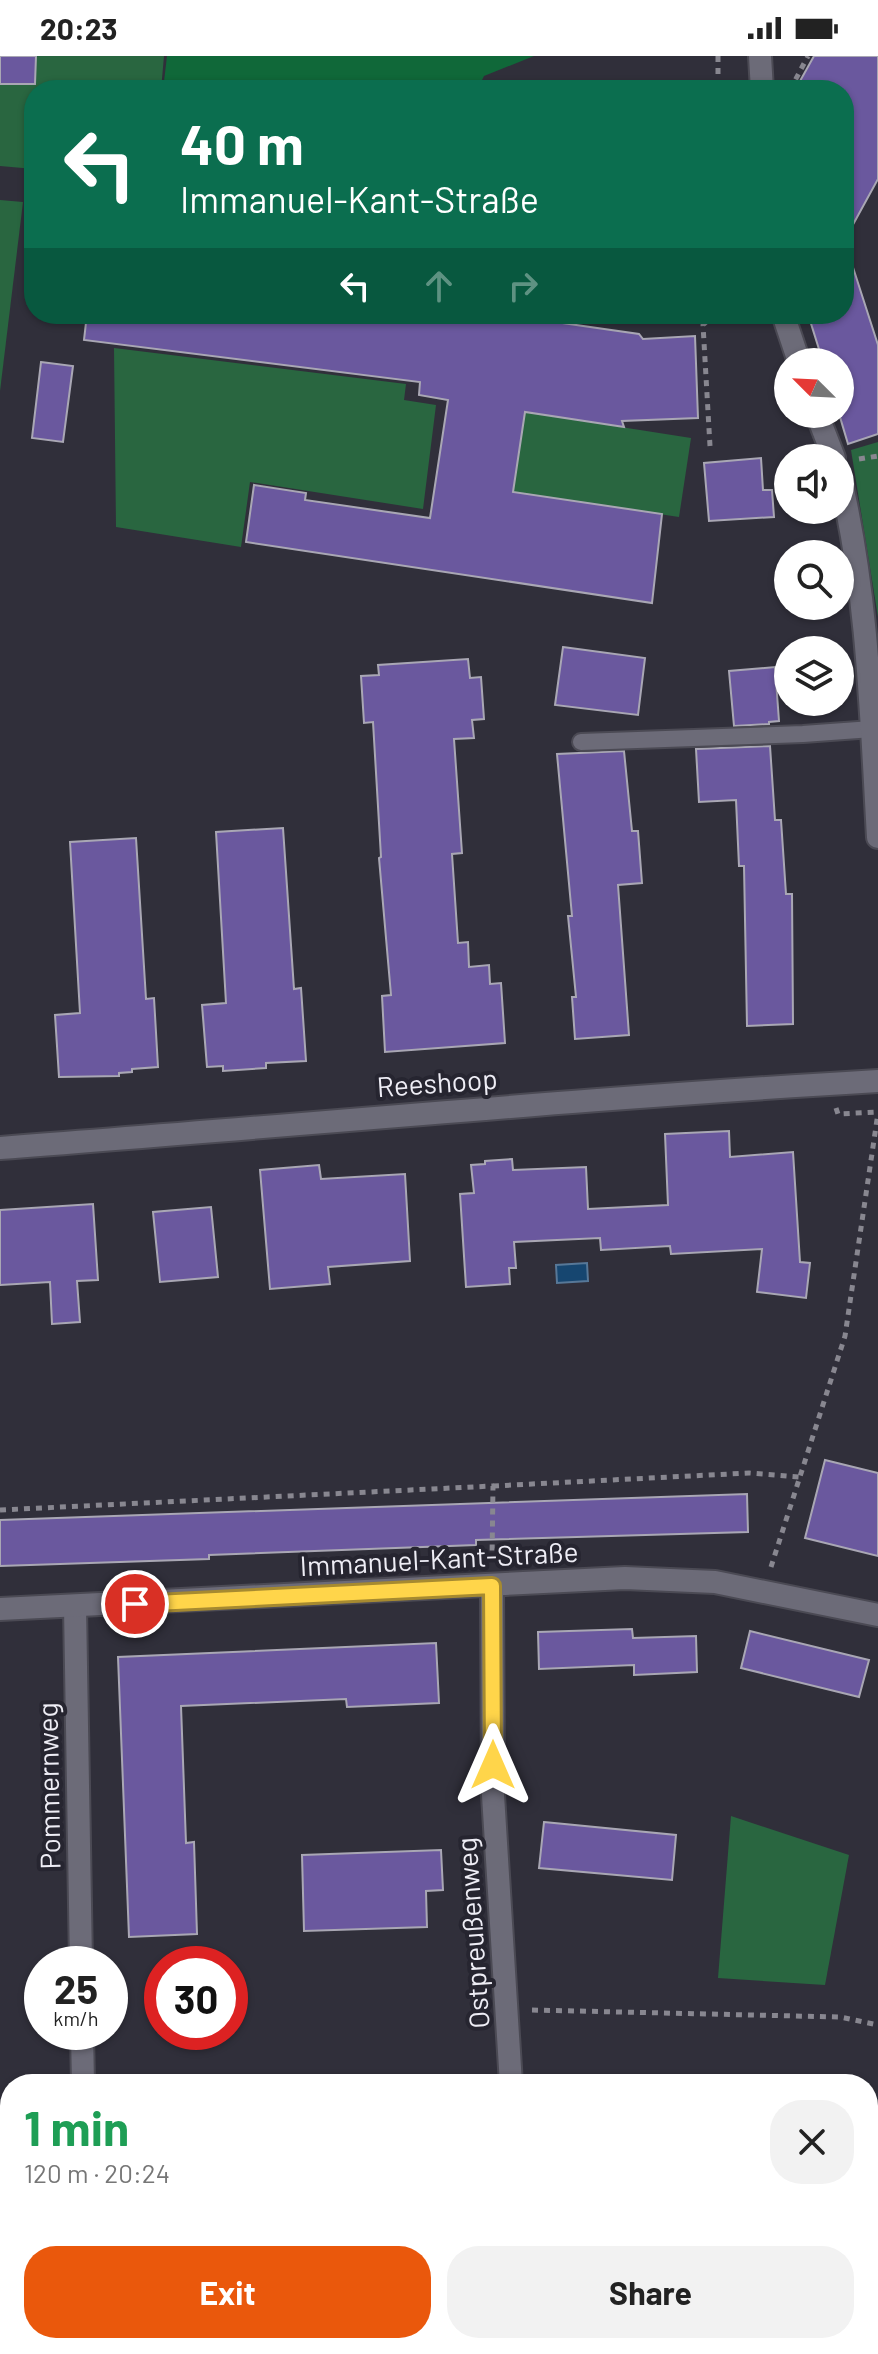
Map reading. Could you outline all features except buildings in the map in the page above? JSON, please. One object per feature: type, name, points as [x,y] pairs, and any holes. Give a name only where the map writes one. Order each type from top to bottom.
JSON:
[{"type":"street","points":[[760,56],[761,80]]},
{"type":"street","points":[[786,324],[794,348]]},
{"type":"street","points":[[850,524],[866,631],[878,837]]},
{"type":"street","name":"Reeshoop","points":[[0,1148],[241,1130],[365,1117],[878,1081]]},
{"type":"street","name":"Immanuel-Kant-Straße","points":[[0,1609],[625,1578],[715,1582],[878,1615]]},
{"type":"street","name":"Ostpreußenweg","points":[[492,1586],[493,1795],[511,2074]]},
{"type":"street","name":"Pommernweg","points":[[75,1607],[81,1946]]},
{"type":"street","points":[[82,2050],[83,2074]]},
{"type":"lane","points":[[581,742],[872,729]]},
{"type":"path","points":[[718,56],[718,80]]},
{"type":"path","points":[[795,80],[808,56]]},
{"type":"path","points":[[704,324],[710,446]]},
{"type":"path","points":[[854,462],[878,456]]},
{"type":"path","points":[[764,1591],[845,1336],[878,1113]]},
{"type":"path","points":[[0,1510],[749,1473],[800,1477]]},
{"type":"path","points":[[492,1586],[493,1486]]},
{"type":"path","points":[[508,2010],[840,2017],[878,2025]]},
{"type":"green space","points":[[0,56],[164,56],[162,80],[24,80],[24,168],[0,166]]},
{"type":"green space","points":[[167,56],[534,56],[484,76],[482,80],[164,80]]},
{"type":"green space","points":[[0,200],[23,202],[0,391]]},
{"type":"green space","points":[[114,348],[406,384],[404,400],[436,405],[423,509],[250,482],[241,547],[116,527]]},
{"type":"green space","points":[[525,412],[691,438],[679,517],[513,492]]},
{"type":"green space","points":[[878,442],[878,617],[854,469],[854,449]]},
{"type":"green space","points":[[731,1816],[849,1855],[825,1985],[718,1978]]},
{"type":"water","points":[[587,1263],[588,1281],[557,1283],[556,1265]]},
{"type":"route","points":[[135,1604],[492,1586],[493,1765]]}]
